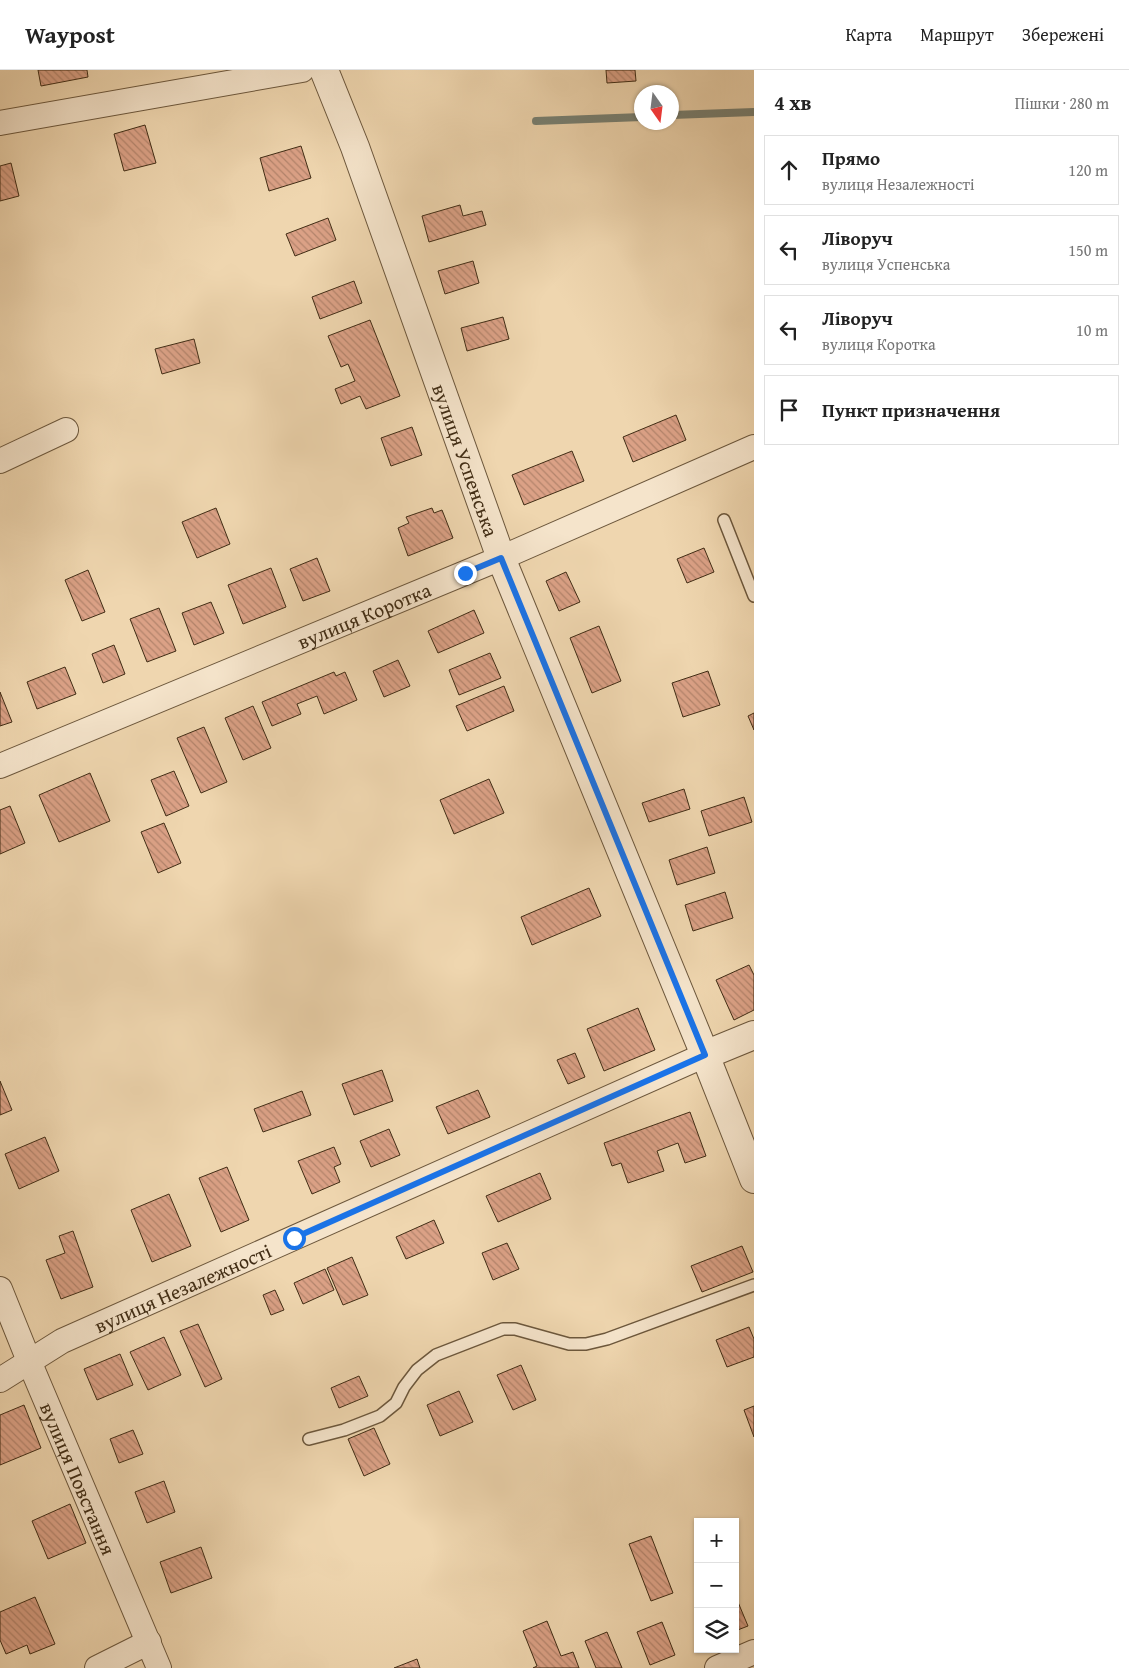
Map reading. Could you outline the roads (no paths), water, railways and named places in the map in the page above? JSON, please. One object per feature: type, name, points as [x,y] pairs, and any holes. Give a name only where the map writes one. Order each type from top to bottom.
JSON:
[{"type":"street","points":[[0,124],[302,70]]},
{"type":"street","name":"вулиця Успенська","points":[[324,70],[355,147],[501,558],[754,1179]]},
{"type":"street","points":[[0,461],[66,430]]},
{"type":"street","name":"вулиця Коротка","points":[[0,766],[501,558],[754,447]]},
{"type":"street","name":"вулиця Незалежності","points":[[0,1380],[62,1341],[705,1055],[754,1035]]},
{"type":"street","name":"вулиця Повстання","points":[[0,1289],[159,1668]]},
{"type":"street","points":[[97,1668],[148,1642]]},
{"type":"street","points":[[717,1668],[754,1652]]},
{"type":"lane","points":[[724,520],[754,596]]},
{"type":"lane","points":[[309,1439],[344,1430],[380,1416],[396,1403],[404,1387],[417,1370],[436,1355],[503,1329],[515,1329],[569,1344],[586,1344],[607,1339],[754,1285]]},
{"type":"waterway","points":[[679,115],[754,112]]},
{"type":"waterway","points":[[536,121],[634,117]]}]
